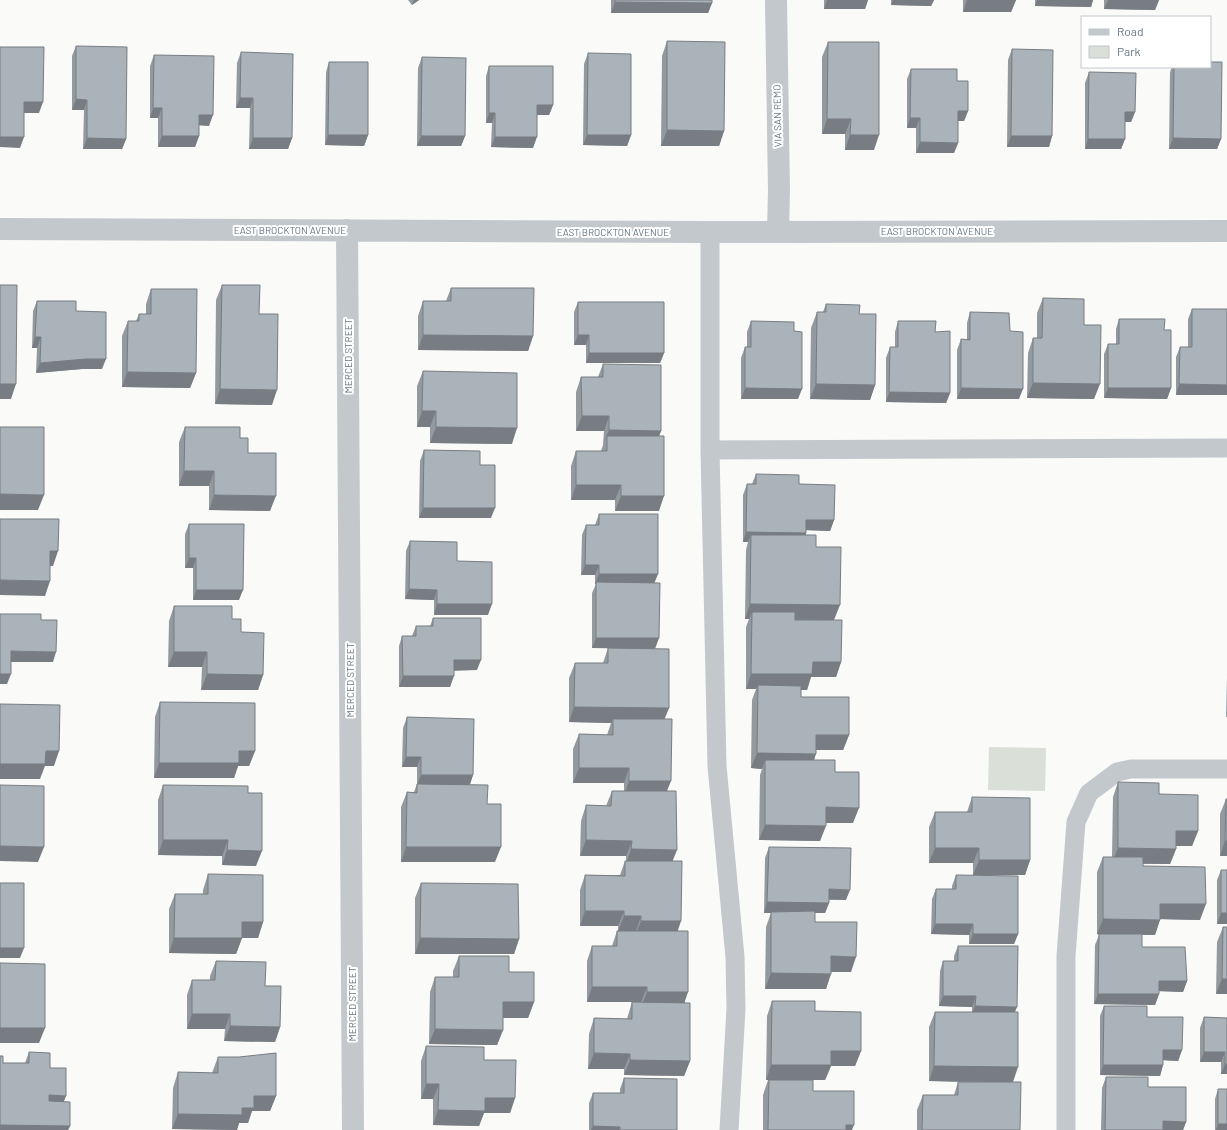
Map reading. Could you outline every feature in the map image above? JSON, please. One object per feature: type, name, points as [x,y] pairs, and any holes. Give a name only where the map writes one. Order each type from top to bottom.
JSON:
[{"type":"street","name":"VIA SAN REMO","points":[[776,0],[779,191],[778,232]]},
{"type":"street","name":"EAST BROCKTON AVENUE","points":[[0,229],[710,232],[1227,231]]},
{"type":"street","name":"MERCED STREET","points":[[348,230],[353,1130]]},
{"type":"lane","points":[[710,232],[710,450],[717,766],[735,957],[736,1009],[729,1130]]},
{"type":"lane","points":[[710,450],[1227,448]]},
{"type":"lane","points":[[1066,1130],[1066,956],[1076,822],[1082,808],[1089,793],[1117,772],[1130,769],[1227,769]]},
{"type":"green space","points":[[989,747],[1046,748],[1045,791],[988,790]]},
{"type":"building","points":[[615,0],[712,0],[712,3],[615,2]]},
{"type":"building","points":[[667,41],[725,42],[724,131],[667,130]]},
{"type":"building","points":[[828,42],[879,42],[879,135],[850,135],[851,119],[827,119]]},
{"type":"building","points":[[76,46],[127,47],[126,139],[87,138],[87,100],[76,99]]},
{"type":"building","points":[[0,47],[44,47],[43,102],[24,102],[24,137],[0,137]]},
{"type":"building","points":[[1012,49],[1053,50],[1052,136],[1011,136]]},
{"type":"building","points":[[241,52],[293,54],[292,138],[253,138],[253,98],[240,98]]},
{"type":"building","points":[[588,53],[631,54],[631,135],[587,135]]},
{"type":"building","points":[[154,55],[214,56],[213,115],[199,115],[199,136],[162,136],[162,108],[153,108]]},
{"type":"building","points":[[422,57],[466,58],[465,136],[421,136]]},
{"type":"building","points":[[329,62],[368,62],[368,135],[328,135]]},
{"type":"building","points":[[1211,62],[1222,62],[1221,139],[1173,138],[1174,68],[1211,68]]},
{"type":"building","points":[[489,66],[553,66],[553,105],[537,105],[537,137],[495,137],[495,113],[489,113]]},
{"type":"building","points":[[911,69],[957,69],[957,81],[968,81],[968,111],[958,111],[958,143],[920,142],[920,118],[910,118]]},
{"type":"building","points":[[1089,72],[1136,73],[1135,112],[1125,112],[1125,139],[1088,139]]},
{"type":"building","points":[[0,285],[17,285],[16,384],[0,384]]},
{"type":"building","points":[[222,285],[260,285],[259,314],[278,314],[277,390],[220,389]]},
{"type":"building","points":[[451,288],[534,288],[533,336],[423,335],[423,301],[451,301]]},
{"type":"building","points":[[151,289],[197,289],[196,373],[127,372],[128,321],[139,321],[139,314],[151,314]]},
{"type":"building","points":[[1043,298],[1084,299],[1084,325],[1101,325],[1100,384],[1033,383],[1033,338],[1042,338]]},
{"type":"building","points":[[37,301],[76,301],[76,311],[106,312],[106,359],[86,359],[40,363],[41,337],[35,337]]},
{"type":"building","points":[[578,302],[664,302],[664,353],[589,353],[589,335],[578,335]]},
{"type":"building","points":[[826,304],[860,305],[859,314],[876,314],[875,385],[816,384],[817,312],[826,312]]},
{"type":"building","points":[[1192,309],[1227,309],[1227,385],[1179,384],[1180,347],[1192,347]]},
{"type":"building","points":[[970,312],[1009,313],[1010,331],[1023,332],[1023,389],[961,388],[961,339],[970,340]]},
{"type":"building","points":[[1119,319],[1165,319],[1164,330],[1171,330],[1171,388],[1108,388],[1108,344],[1119,344]]},
{"type":"building","points":[[751,321],[794,322],[794,331],[802,332],[802,389],[745,388],[745,347],[751,347]]},
{"type":"building","points":[[898,321],[936,321],[935,332],[950,331],[950,393],[889,392],[890,347],[898,347]]},
{"type":"building","points":[[603,364],[661,365],[661,431],[609,430],[609,416],[582,416],[581,377],[603,377]]},
{"type":"building","points":[[423,371],[517,373],[517,428],[436,427],[436,411],[422,411]]},
{"type":"building","points":[[0,427],[44,427],[44,495],[0,494]]},
{"type":"building","points":[[185,427],[240,427],[240,438],[248,438],[248,453],[276,453],[276,496],[214,495],[214,471],[184,471]]},
{"type":"building","points":[[607,436],[664,436],[664,496],[621,496],[621,485],[576,485],[576,451],[607,451]]},
{"type":"building","points":[[424,450],[480,451],[480,465],[495,465],[495,508],[423,508]]},
{"type":"building","points":[[756,474],[799,475],[799,484],[835,485],[834,520],[806,520],[806,533],[746,532],[747,484],[756,484]]},
{"type":"building","points":[[599,514],[658,514],[658,574],[599,574],[599,565],[585,565],[586,525],[599,525]]},
{"type":"building","points":[[0,519],[59,519],[58,551],[50,551],[50,581],[0,580]]},
{"type":"building","points":[[189,524],[244,524],[243,590],[196,590],[196,558],[189,558]]},
{"type":"building","points":[[751,535],[816,535],[816,547],[841,547],[840,605],[750,604]]},
{"type":"building","points":[[410,541],[457,542],[457,561],[492,562],[492,604],[437,604],[437,590],[409,589]]},
{"type":"building","points":[[596,582],[660,583],[659,638],[596,638]]},
{"type":"building","points":[[174,606],[232,606],[232,619],[241,619],[241,632],[264,633],[263,675],[207,674],[207,652],[174,652]]},
{"type":"building","points":[[752,612],[795,612],[795,620],[842,620],[841,662],[813,662],[812,674],[751,674]]},
{"type":"building","points":[[0,614],[41,614],[41,620],[57,620],[56,652],[11,651],[11,674],[0,674]]},
{"type":"building","points":[[433,618],[481,618],[481,660],[454,660],[454,676],[403,676],[402,636],[416,636],[416,626],[433,626]]},
{"type":"building","points":[[608,648],[669,649],[669,708],[574,707],[575,663],[608,663]]},
{"type":"building","points":[[758,685],[801,686],[801,697],[849,697],[849,735],[816,735],[816,754],[757,753]]},
{"type":"building","points":[[160,702],[255,703],[255,751],[239,751],[239,763],[159,763]]},
{"type":"building","points":[[0,704],[60,705],[59,751],[46,751],[45,764],[0,764]]},
{"type":"building","points":[[407,717],[474,719],[473,775],[421,775],[421,757],[406,757]]},
{"type":"building","points":[[613,719],[672,719],[671,781],[629,781],[629,768],[579,768],[579,734],[613,735]]},
{"type":"building","points":[[765,760],[835,760],[835,772],[859,772],[859,808],[826,807],[826,826],[765,825]]},
{"type":"building","points":[[1118,782],[1159,783],[1159,794],[1198,795],[1198,831],[1176,831],[1176,849],[1118,848]]},
{"type":"building","points":[[417,784],[488,785],[487,804],[501,804],[501,847],[406,847],[407,792],[417,793]]},
{"type":"building","points":[[0,785],[44,786],[44,847],[0,846]]},
{"type":"building","points":[[163,785],[248,786],[248,793],[262,793],[262,851],[227,850],[228,840],[163,840]]},
{"type":"building","points":[[612,791],[676,791],[677,850],[631,849],[632,841],[586,840],[586,805],[611,806]]},
{"type":"building","points":[[972,797],[1030,798],[1030,860],[979,860],[979,848],[935,848],[935,812],[972,812]]},
{"type":"building","points":[[1226,799],[1227,841],[1225,841]]},
{"type":"building","points":[[769,847],[851,848],[850,890],[829,889],[829,903],[767,902]]},
{"type":"building","points":[[1103,857],[1143,857],[1143,866],[1205,867],[1206,904],[1160,904],[1160,920],[1103,919]]},
{"type":"building","points":[[625,861],[682,861],[681,921],[641,921],[641,916],[624,916],[624,911],[585,911],[585,875],[625,876]]},
{"type":"building","points":[[1221,870],[1227,870],[1227,913],[1221,913]]},
{"type":"building","points":[[208,874],[263,875],[263,922],[242,922],[242,938],[174,938],[175,894],[208,894]]},
{"type":"building","points":[[956,875],[1018,876],[1018,934],[973,934],[973,924],[935,924],[936,889],[956,889]]},
{"type":"building","points":[[0,883],[24,883],[24,948],[0,948]]},
{"type":"building","points":[[421,883],[518,884],[519,939],[420,938]]},
{"type":"building","points":[[815,911],[815,922],[857,922],[856,957],[831,956],[831,974],[771,973],[771,912]]},
{"type":"building","points":[[1223,927],[1227,927],[1227,979],[1222,979]]},
{"type":"building","points":[[617,931],[688,931],[688,992],[647,992],[647,987],[592,987],[592,946],[617,946]]},
{"type":"building","points":[[1099,934],[1142,934],[1142,947],[1185,947],[1187,981],[1159,981],[1159,994],[1098,994]]},
{"type":"building","points":[[958,946],[1018,946],[1017,1007],[975,1006],[976,996],[943,996],[943,961],[958,961]]},
{"type":"building","points":[[459,956],[509,956],[509,972],[534,972],[534,1002],[503,1002],[503,1030],[435,1029],[435,977],[459,977]]},
{"type":"building","points":[[216,961],[266,962],[265,986],[281,986],[280,1027],[230,1026],[230,1014],[192,1014],[192,980],[215,980]]},
{"type":"building","points":[[0,963],[45,964],[45,1028],[0,1028]]},
{"type":"building","points":[[772,1001],[815,1001],[815,1011],[861,1012],[861,1051],[831,1051],[831,1065],[771,1065]]},
{"type":"building","points":[[632,1002],[690,1003],[690,1061],[630,1060],[630,1054],[594,1053],[594,1018],[632,1019]]},
{"type":"building","points":[[1104,1006],[1147,1006],[1147,1017],[1183,1017],[1182,1050],[1163,1050],[1163,1065],[1103,1065]]},
{"type":"building","points":[[935,1012],[1018,1012],[1018,1067],[934,1066]]},
{"type":"building","points":[[1204,1017],[1227,1018],[1227,1064],[1225,1064],[1225,1052],[1204,1052]]},
{"type":"building","points":[[426,1046],[484,1047],[484,1060],[516,1060],[515,1098],[485,1098],[485,1111],[438,1110],[439,1084],[426,1084]]},
{"type":"building","points":[[29,1052],[50,1053],[50,1068],[66,1068],[66,1096],[49,1095],[49,1101],[70,1102],[70,1126],[0,1125],[0,1056],[3,1056],[3,1063],[29,1063]]},
{"type":"building","points":[[276,1053],[276,1096],[254,1096],[254,1108],[242,1108],[242,1115],[178,1114],[178,1072],[218,1073],[218,1057],[239,1057]]},
{"type":"building","points":[[1106,1077],[1148,1077],[1148,1087],[1186,1087],[1186,1122],[1163,1121],[1163,1130],[1105,1130]]},
{"type":"building","points":[[624,1078],[677,1079],[677,1130],[620,1130],[620,1127],[593,1126],[593,1093],[624,1093]]},
{"type":"building","points":[[769,1080],[813,1080],[813,1091],[854,1091],[854,1125],[846,1125],[846,1130],[768,1130]]},
{"type":"building","points":[[958,1082],[1021,1082],[1020,1130],[922,1130],[923,1095],[958,1095]]},
{"type":"building","points":[[1218,1089],[1227,1089],[1227,1124],[1218,1124]]}]
